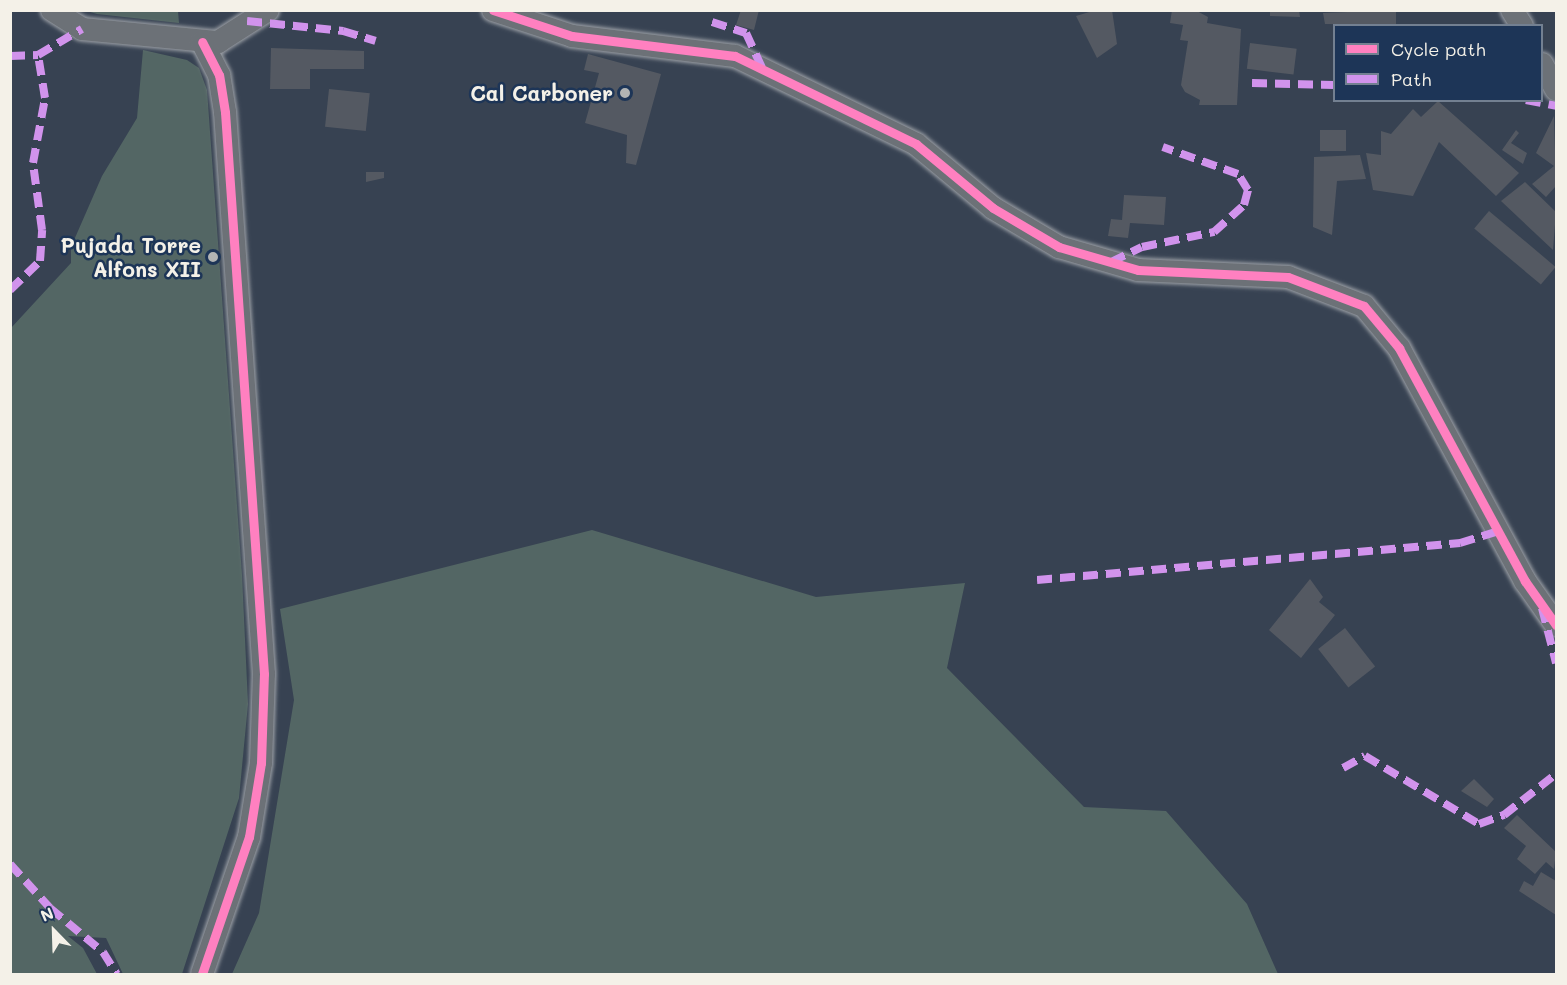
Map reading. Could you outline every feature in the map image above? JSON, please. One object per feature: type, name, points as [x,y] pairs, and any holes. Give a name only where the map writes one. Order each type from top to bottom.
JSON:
[{"type":"street","points":[[52,10],[82,29],[202,42],[218,42],[268,10]]},
{"type":"street","points":[[493,10],[572,36],[735,56],[916,144],[993,208],[1059,247],[1138,270],[1288,277],[1364,306],[1399,348],[1525,581],[1557,625]]},
{"type":"street","points":[[1512,10],[1521,24]]},
{"type":"street","points":[[202,42],[219,75],[225,112],[264,674],[261,763],[249,837],[202,975]]},
{"type":"street","points":[[1543,66],[1557,89]]},
{"type":"shaded area","points":[[87,11],[178,11],[179,23],[97,14]]},
{"type":"shaded area","points":[[143,50],[187,60],[199,68],[207,90],[242,575],[248,704],[239,798],[182,974],[123,974],[106,938],[68,936],[83,948],[97,974],[11,974],[11,328],[71,263],[71,247],[102,176],[137,118]]},
{"type":"shaded area","points":[[592,530],[816,597],[965,583],[947,668],[1084,807],[1166,811],[1247,904],[1278,974],[232,974],[259,913],[294,700],[280,609]]},
{"type":"building","points":[[741,10],[759,10],[754,30],[736,25]]},
{"type":"building","points":[[1096,10],[1112,10],[1117,44],[1097,58],[1076,16]]},
{"type":"building","points":[[1172,10],[1195,10],[1208,17],[1207,23],[1241,29],[1237,105],[1199,105],[1200,100],[1185,92],[1181,85],[1188,41],[1180,40],[1183,25],[1170,23]]},
{"type":"building","points":[[1270,10],[1299,10],[1300,17],[1270,16]]},
{"type":"building","points":[[1396,10],[1396,24],[1325,24],[1323,13]]},
{"type":"building","points":[[1250,43],[1297,49],[1293,75],[1247,69]]},
{"type":"building","points":[[271,48],[364,51],[364,69],[310,69],[310,89],[270,89]]},
{"type":"building","name":"Cal Carboner","points":[[588,54],[661,74],[636,165],[626,163],[627,135],[585,123],[599,73],[584,70]]},
{"type":"building","points":[[329,89],[370,93],[366,131],[325,127]]},
{"type":"building","points":[[1439,102],[1519,173],[1496,196],[1439,142],[1413,196],[1373,190],[1366,153],[1381,155],[1381,131],[1391,134],[1413,109],[1421,117]]},
{"type":"building","points":[[1554,116],[1556,186],[1546,197],[1532,184],[1554,166],[1536,153]]},
{"type":"building","points":[[1320,130],[1346,130],[1346,151],[1320,151]]},
{"type":"building","points":[[1516,130],[1519,133],[1511,143],[1527,153],[1523,164],[1502,150]]},
{"type":"building","points":[[1360,155],[1366,179],[1337,181],[1332,235],[1313,227],[1314,157]]},
{"type":"building","points":[[366,172],[384,172],[384,178],[366,182]]},
{"type":"building","points":[[1525,182],[1556,212],[1553,250],[1501,201]]},
{"type":"building","points":[[1124,195],[1166,197],[1164,225],[1130,223],[1128,238],[1108,236],[1111,219],[1122,220]]},
{"type":"building","points":[[1489,211],[1556,267],[1541,285],[1474,229]]},
{"type":"building","points":[[1310,579],[1323,597],[1319,602],[1335,615],[1301,658],[1269,630]]},
{"type":"building","points":[[1345,628],[1375,667],[1348,688],[1318,649]]},
{"type":"building","points":[[1474,779],[1494,799],[1487,807],[1461,791]]},
{"type":"building","points":[[1517,815],[1556,852],[1554,869],[1546,862],[1535,874],[1517,859],[1526,846],[1504,828]]},
{"type":"building","points":[[1541,872],[1556,881],[1556,915],[1519,891],[1524,881],[1533,886]]},
{"type":"marked path","points":[[247,21],[343,31],[375,41]]},
{"type":"marked path","points":[[712,22],[746,33],[763,70]]},
{"type":"marked path","points":[[10,56],[38,55],[82,29]]},
{"type":"marked path","points":[[10,290],[40,261],[42,230],[33,163],[45,98],[38,55]]},
{"type":"marked path","points":[[1252,83],[1333,85]]},
{"type":"marked path","points":[[1536,102],[1556,106]]},
{"type":"marked path","points":[[1111,262],[1142,247],[1214,232],[1244,205],[1248,190],[1238,174],[1163,147]]},
{"type":"marked path","points":[[1037,580],[1460,543],[1499,531]]},
{"type":"marked path","points":[[1542,608],[1556,663]]},
{"type":"marked path","points":[[1343,768],[1365,756],[1479,824],[1504,815],[1556,774]]},
{"type":"marked path","points":[[10,864],[50,908],[103,952],[117,974]]},
{"type":"cycle path","points":[[493,10],[572,36],[735,56],[916,144],[993,208],[1059,247],[1138,270],[1288,277],[1364,306],[1399,348],[1525,581],[1556,625]]},
{"type":"cycle path","points":[[202,42],[219,75],[225,112],[264,674],[261,763],[249,837],[202,974]]},
{"type":"place","name":"Cal Carboner","points":[[625,93]]},
{"type":"place","name":"Pujada Torre Alfons XII","points":[[213,257]]}]
